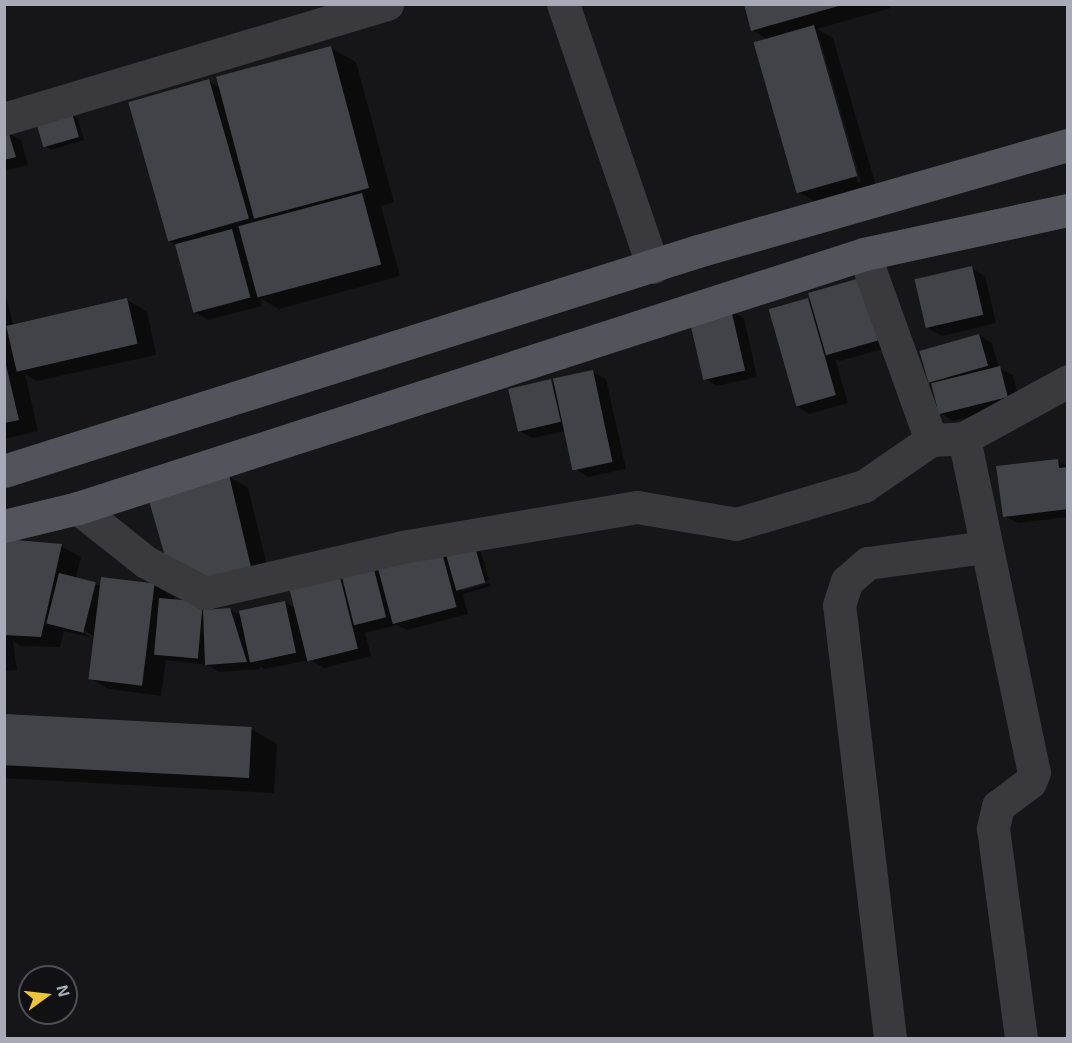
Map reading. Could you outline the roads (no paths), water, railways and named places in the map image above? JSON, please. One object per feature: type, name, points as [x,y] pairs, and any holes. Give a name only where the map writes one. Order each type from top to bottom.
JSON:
[{"type":"main road","points":[[4,471],[698,251],[1068,145]]},
{"type":"main road","points":[[4,526],[78,508],[864,254],[1067,213]]},
{"type":"street","points":[[4,119],[387,4]]},
{"type":"street","points":[[564,4],[653,267]]},
{"type":"street","points":[[864,254],[931,440]]},
{"type":"street","points":[[78,508],[146,562],[205,593],[402,547],[637,507],[736,524],[864,486],[931,440],[964,438],[1068,381]]},
{"type":"street","points":[[964,438],[985,547],[1034,772],[1030,782],[998,806],[993,828],[1021,1038]]},
{"type":"street","points":[[890,1038],[839,605],[847,581],[868,563],[985,547]]}]
